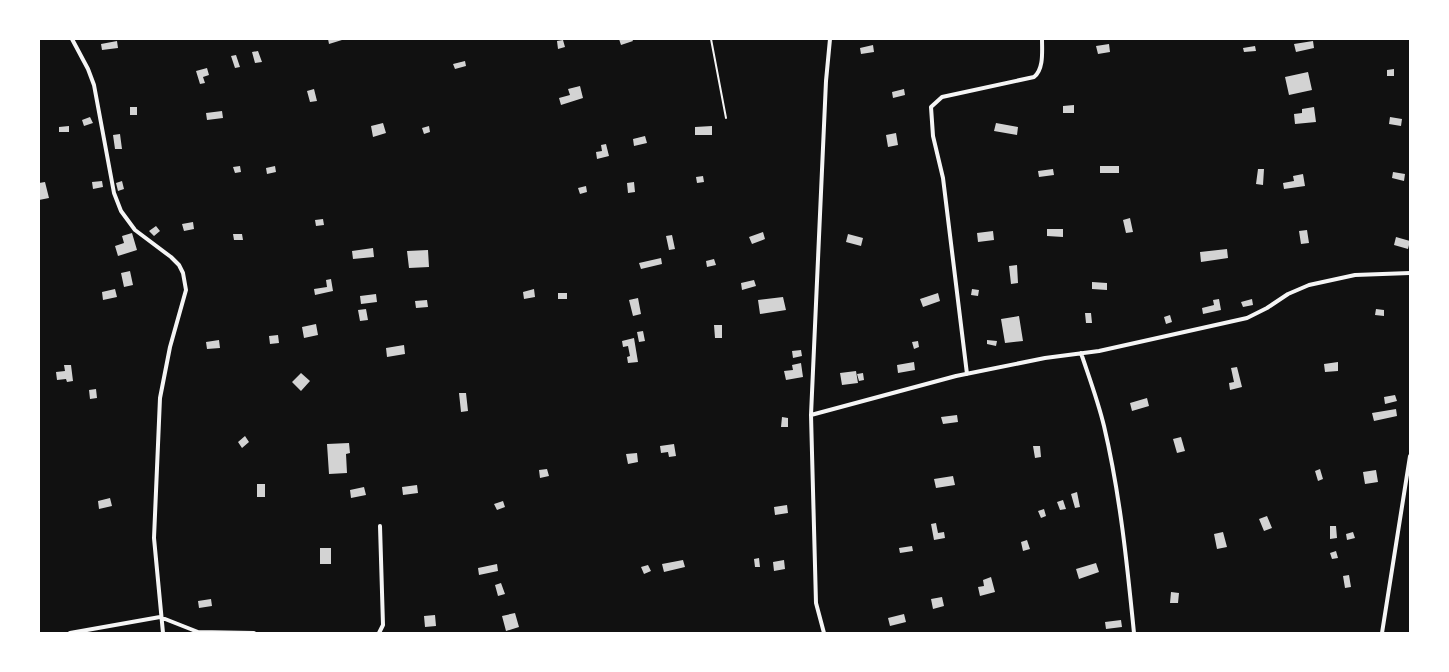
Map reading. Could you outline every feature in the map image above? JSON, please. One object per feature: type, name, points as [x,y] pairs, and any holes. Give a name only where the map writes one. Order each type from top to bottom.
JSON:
[{"type":"street","points":[[72,39],[88,69],[94,85],[114,194],[121,210],[135,230],[171,257],[179,265],[183,273],[186,290],[170,347],[160,398],[154,538],[160,617],[163,633]]},
{"type":"street","points":[[824,633],[816,603],[811,415],[826,81],[830,39]]},
{"type":"street","points":[[967,374],[943,178],[933,136],[931,107],[942,97],[1034,77],[1038,73],[1042,55],[1042,39]]},
{"type":"street","points":[[811,415],[967,374],[1045,358],[1081,353],[1248,318],[1267,308],[1288,294],[1310,285],[1355,275],[1410,273]]},
{"type":"street","points":[[1081,353],[1104,424],[1126,550],[1134,633]]},
{"type":"street","points":[[1382,633],[1410,456]]},
{"type":"street","points":[[379,633],[382,625],[380,526]]},
{"type":"street","points":[[70,633],[160,617],[198,632],[254,633]]},
{"type":"path","points":[[711,39],[726,118]]},
{"type":"building","points":[[328,39],[342,39],[342,40],[329,44]]},
{"type":"building","points":[[619,39],[632,39],[633,41],[621,45]]},
{"type":"building","points":[[563,40],[565,47],[558,49],[557,41]]},
{"type":"building","points":[[117,41],[118,48],[102,50],[101,44]]},
{"type":"building","points":[[1313,41],[1314,48],[1296,52],[1294,44]]},
{"type":"building","points":[[1109,44],[1110,52],[1098,54],[1096,46]]},
{"type":"building","points":[[873,45],[874,52],[861,54],[860,48]]},
{"type":"building","points":[[1255,46],[1256,51],[1244,52],[1243,48]]},
{"type":"building","points":[[258,51],[262,62],[255,63],[252,52]]},
{"type":"building","points":[[236,55],[240,67],[235,68],[231,56]]},
{"type":"building","points":[[465,61],[466,66],[455,69],[453,64]]},
{"type":"building","points":[[207,68],[209,75],[203,77],[205,83],[200,84],[196,71]]},
{"type":"building","points":[[1394,69],[1394,76],[1387,76],[1387,70]]},
{"type":"building","points":[[1308,72],[1312,90],[1289,95],[1285,77]]},
{"type":"building","points":[[580,86],[583,98],[561,105],[559,98],[570,95],[568,89]]},
{"type":"building","points":[[314,89],[317,101],[310,102],[307,91]]},
{"type":"building","points":[[904,89],[905,95],[893,98],[892,92]]},
{"type":"building","points":[[1074,105],[1074,113],[1063,113],[1063,106]]},
{"type":"building","points":[[130,107],[137,107],[137,115],[130,115]]},
{"type":"building","points":[[1314,107],[1316,122],[1295,124],[1294,114],[1302,113],[1302,109]]},
{"type":"building","points":[[222,111],[223,118],[207,120],[206,113]]},
{"type":"building","points":[[90,117],[93,123],[84,126],[82,120]]},
{"type":"building","points":[[1390,117],[1402,119],[1401,126],[1389,124]]},
{"type":"building","points":[[383,123],[386,133],[373,137],[371,126]]},
{"type":"building","points":[[996,123],[1018,127],[1017,135],[994,131]]},
{"type":"building","points":[[69,126],[69,132],[59,132],[59,127]]},
{"type":"building","points":[[429,126],[430,132],[424,134],[422,128]]},
{"type":"building","points":[[712,126],[712,135],[695,135],[695,127]]},
{"type":"building","points":[[896,133],[898,145],[888,147],[886,135]]},
{"type":"building","points":[[120,134],[122,149],[115,149],[113,135]]},
{"type":"building","points":[[645,136],[647,143],[634,146],[633,139]]},
{"type":"building","points":[[606,144],[609,156],[597,159],[596,152],[602,151],[601,145]]},
{"type":"building","points":[[240,166],[241,172],[235,173],[233,167]]},
{"type":"building","points":[[275,166],[276,172],[267,174],[266,168]]},
{"type":"building","points":[[1100,166],[1119,166],[1119,173],[1100,173]]},
{"type":"building","points":[[1053,169],[1054,175],[1039,177],[1038,171]]},
{"type":"building","points":[[1258,169],[1264,169],[1263,185],[1256,184]]},
{"type":"building","points":[[1393,172],[1405,174],[1404,181],[1392,178]]},
{"type":"building","points":[[1303,174],[1305,186],[1284,189],[1283,183],[1294,181],[1293,176]]},
{"type":"building","points":[[703,176],[704,182],[697,183],[696,177]]},
{"type":"building","points":[[102,181],[103,187],[93,189],[92,182]]},
{"type":"building","points":[[122,181],[124,189],[118,191],[116,183]]},
{"type":"building","points":[[45,182],[49,198],[39,200],[39,183]]},
{"type":"building","points":[[634,182],[635,192],[628,193],[627,183]]},
{"type":"building","points":[[586,186],[587,192],[580,194],[578,188]]},
{"type":"building","points":[[1130,218],[1133,232],[1126,233],[1123,220]]},
{"type":"building","points":[[323,219],[324,225],[316,226],[315,220]]},
{"type":"building","points":[[193,222],[194,229],[184,231],[182,224]]},
{"type":"building","points":[[156,226],[160,231],[154,236],[149,231]]},
{"type":"building","points":[[1047,229],[1063,229],[1063,237],[1047,236]]},
{"type":"building","points":[[1307,230],[1309,243],[1301,244],[1299,231]]},
{"type":"building","points":[[993,231],[994,240],[978,242],[977,233]]},
{"type":"building","points":[[763,232],[765,239],[752,244],[749,237]]},
{"type":"building","points":[[132,233],[137,250],[118,256],[115,246],[124,243],[122,236]]},
{"type":"building","points":[[233,234],[242,234],[243,240],[234,240]]},
{"type":"building","points":[[848,234],[863,238],[861,246],[846,242]]},
{"type":"building","points":[[672,235],[675,249],[669,250],[666,236]]},
{"type":"building","points":[[1396,237],[1410,241],[1408,249],[1394,245]]},
{"type":"building","points":[[373,248],[374,257],[353,259],[352,251]]},
{"type":"building","points":[[1227,249],[1228,258],[1201,262],[1200,252]]},
{"type":"building","points":[[428,250],[429,267],[409,268],[407,251]]},
{"type":"building","points":[[661,258],[662,264],[641,269],[639,263]]},
{"type":"building","points":[[714,259],[716,265],[707,267],[706,261]]},
{"type":"building","points":[[1017,265],[1018,283],[1011,284],[1009,266]]},
{"type":"building","points":[[130,271],[133,285],[124,287],[121,273]]},
{"type":"building","points":[[331,279],[333,291],[315,295],[314,289],[327,287],[326,280]]},
{"type":"building","points":[[754,280],[756,286],[742,290],[741,283]]},
{"type":"building","points":[[1092,282],[1107,283],[1107,290],[1092,289]]},
{"type":"building","points":[[115,289],[117,297],[103,300],[102,292]]},
{"type":"building","points":[[534,289],[535,297],[524,299],[523,292]]},
{"type":"building","points":[[972,289],[979,290],[978,296],[971,295]]},
{"type":"building","points":[[558,293],[567,293],[567,299],[558,299]]},
{"type":"building","points":[[938,293],[940,301],[923,307],[920,299]]},
{"type":"building","points":[[376,294],[377,302],[361,304],[360,296]]},
{"type":"building","points":[[783,297],[786,310],[760,314],[758,300]]},
{"type":"building","points":[[638,298],[641,314],[633,316],[629,300]]},
{"type":"building","points":[[1219,299],[1221,310],[1203,314],[1202,308],[1214,305],[1213,300]]},
{"type":"building","points":[[1252,299],[1253,305],[1243,307],[1241,302]]},
{"type":"building","points":[[427,300],[428,307],[416,308],[415,301]]},
{"type":"building","points":[[366,309],[368,320],[360,321],[358,310]]},
{"type":"building","points":[[1376,309],[1384,310],[1384,316],[1375,315]]},
{"type":"building","points":[[1085,313],[1091,313],[1092,323],[1086,323]]},
{"type":"building","points":[[1170,315],[1172,322],[1166,324],[1164,317]]},
{"type":"building","points":[[1019,316],[1023,341],[1005,343],[1001,319]]},
{"type":"building","points":[[316,324],[318,335],[304,338],[302,327]]},
{"type":"building","points":[[714,325],[722,325],[722,338],[715,338]]},
{"type":"building","points":[[643,331],[645,341],[639,342],[637,332]]},
{"type":"building","points":[[278,335],[279,343],[270,344],[269,336]]},
{"type":"building","points":[[634,338],[638,362],[628,363],[627,357],[630,356],[628,346],[623,347],[622,341]]},
{"type":"building","points":[[219,340],[220,348],[207,349],[206,342]]},
{"type":"building","points":[[987,340],[997,341],[996,346],[987,344]]},
{"type":"building","points":[[918,341],[919,347],[914,349],[912,342]]},
{"type":"building","points":[[404,345],[405,354],[387,357],[386,348]]},
{"type":"building","points":[[801,350],[802,356],[793,358],[792,351]]},
{"type":"building","points":[[914,362],[915,370],[898,373],[897,365]]},
{"type":"building","points":[[1338,362],[1338,371],[1325,372],[1324,364]]},
{"type":"building","points":[[801,363],[803,377],[786,380],[784,371],[793,370],[792,365]]},
{"type":"building","points":[[64,365],[71,365],[73,381],[67,382],[66,379],[57,380],[56,372],[65,371]]},
{"type":"building","points":[[1237,367],[1242,387],[1230,390],[1229,383],[1234,382],[1231,368]]},
{"type":"building","points":[[856,371],[858,383],[842,385],[840,373]]},
{"type":"building","points":[[301,373],[310,381],[301,391],[292,382]]},
{"type":"building","points":[[863,373],[864,380],[859,381],[857,374]]},
{"type":"building","points":[[96,389],[97,398],[90,399],[89,390]]},
{"type":"building","points":[[459,393],[466,393],[468,411],[461,412]]},
{"type":"building","points":[[1395,395],[1397,401],[1385,404],[1384,397]]},
{"type":"building","points":[[1147,398],[1149,406],[1132,411],[1130,403]]},
{"type":"building","points":[[1396,409],[1397,416],[1374,421],[1372,413]]},
{"type":"building","points":[[957,415],[958,422],[943,424],[941,417]]},
{"type":"building","points":[[782,417],[788,418],[788,427],[781,427]]},
{"type":"building","points":[[245,436],[249,442],[242,448],[238,442]]},
{"type":"building","points":[[1181,437],[1185,451],[1177,453],[1173,439]]},
{"type":"building","points":[[349,443],[350,453],[346,454],[347,473],[329,474],[327,444]]},
{"type":"building","points":[[674,444],[676,456],[669,457],[668,452],[661,453],[660,446]]},
{"type":"building","points":[[1033,446],[1040,446],[1041,457],[1035,458]]},
{"type":"building","points":[[637,453],[638,462],[628,464],[626,454]]},
{"type":"building","points":[[547,469],[549,476],[540,478],[539,470]]},
{"type":"building","points":[[1320,469],[1323,479],[1318,481],[1315,471]]},
{"type":"building","points":[[1376,470],[1378,482],[1365,484],[1363,472]]},
{"type":"building","points":[[953,476],[955,485],[936,488],[934,479]]},
{"type":"building","points":[[257,484],[265,484],[265,497],[257,497]]},
{"type":"building","points":[[417,485],[418,493],[403,495],[402,487]]},
{"type":"building","points":[[364,487],[366,495],[351,498],[350,490]]},
{"type":"building","points":[[1077,492],[1080,507],[1075,508],[1071,494]]},
{"type":"building","points":[[110,498],[112,506],[99,509],[98,501]]},
{"type":"building","points":[[1063,500],[1066,509],[1060,510],[1057,502]]},
{"type":"building","points":[[503,501],[505,507],[497,510],[494,504]]},
{"type":"building","points":[[787,505],[788,513],[775,515],[774,507]]},
{"type":"building","points":[[1044,509],[1046,516],[1041,518],[1038,511]]},
{"type":"building","points":[[1267,516],[1272,528],[1264,531],[1259,519]]},
{"type":"building","points":[[936,523],[938,533],[944,532],[945,538],[934,540],[931,524]]},
{"type":"building","points":[[1330,526],[1336,526],[1337,538],[1330,539]]},
{"type":"building","points":[[1223,532],[1227,547],[1217,549],[1214,534]]},
{"type":"building","points":[[1353,532],[1355,538],[1347,540],[1346,534]]},
{"type":"building","points":[[1027,540],[1030,549],[1023,551],[1021,542]]},
{"type":"building","points":[[912,546],[913,551],[900,553],[899,548]]},
{"type":"building","points":[[320,548],[331,548],[331,564],[320,564]]},
{"type":"building","points":[[1336,551],[1338,558],[1332,559],[1330,553]]},
{"type":"building","points":[[759,558],[760,567],[755,567],[754,559]]},
{"type":"building","points":[[683,560],[685,567],[664,572],[662,564]]},
{"type":"building","points":[[784,560],[785,569],[774,571],[773,562]]},
{"type":"building","points":[[1096,563],[1099,572],[1079,579],[1076,569]]},
{"type":"building","points":[[497,564],[498,571],[479,575],[478,568]]},
{"type":"building","points":[[648,565],[651,571],[644,574],[641,567]]},
{"type":"building","points":[[1349,575],[1351,587],[1345,588],[1343,576]]},
{"type":"building","points":[[991,577],[995,592],[980,596],[978,587],[984,586],[983,580]]},
{"type":"building","points":[[501,583],[505,594],[498,596],[495,585]]},
{"type":"building","points":[[1171,592],[1179,593],[1178,603],[1170,603]]},
{"type":"building","points":[[942,597],[944,606],[933,609],[931,599]]},
{"type":"building","points":[[211,599],[212,606],[199,608],[198,601]]},
{"type":"building","points":[[515,613],[519,627],[506,631],[502,616]]},
{"type":"building","points":[[904,614],[906,622],[890,626],[888,618]]},
{"type":"building","points":[[435,615],[436,626],[425,627],[424,616]]},
{"type":"building","points":[[1121,620],[1122,627],[1106,629],[1105,622]]}]
